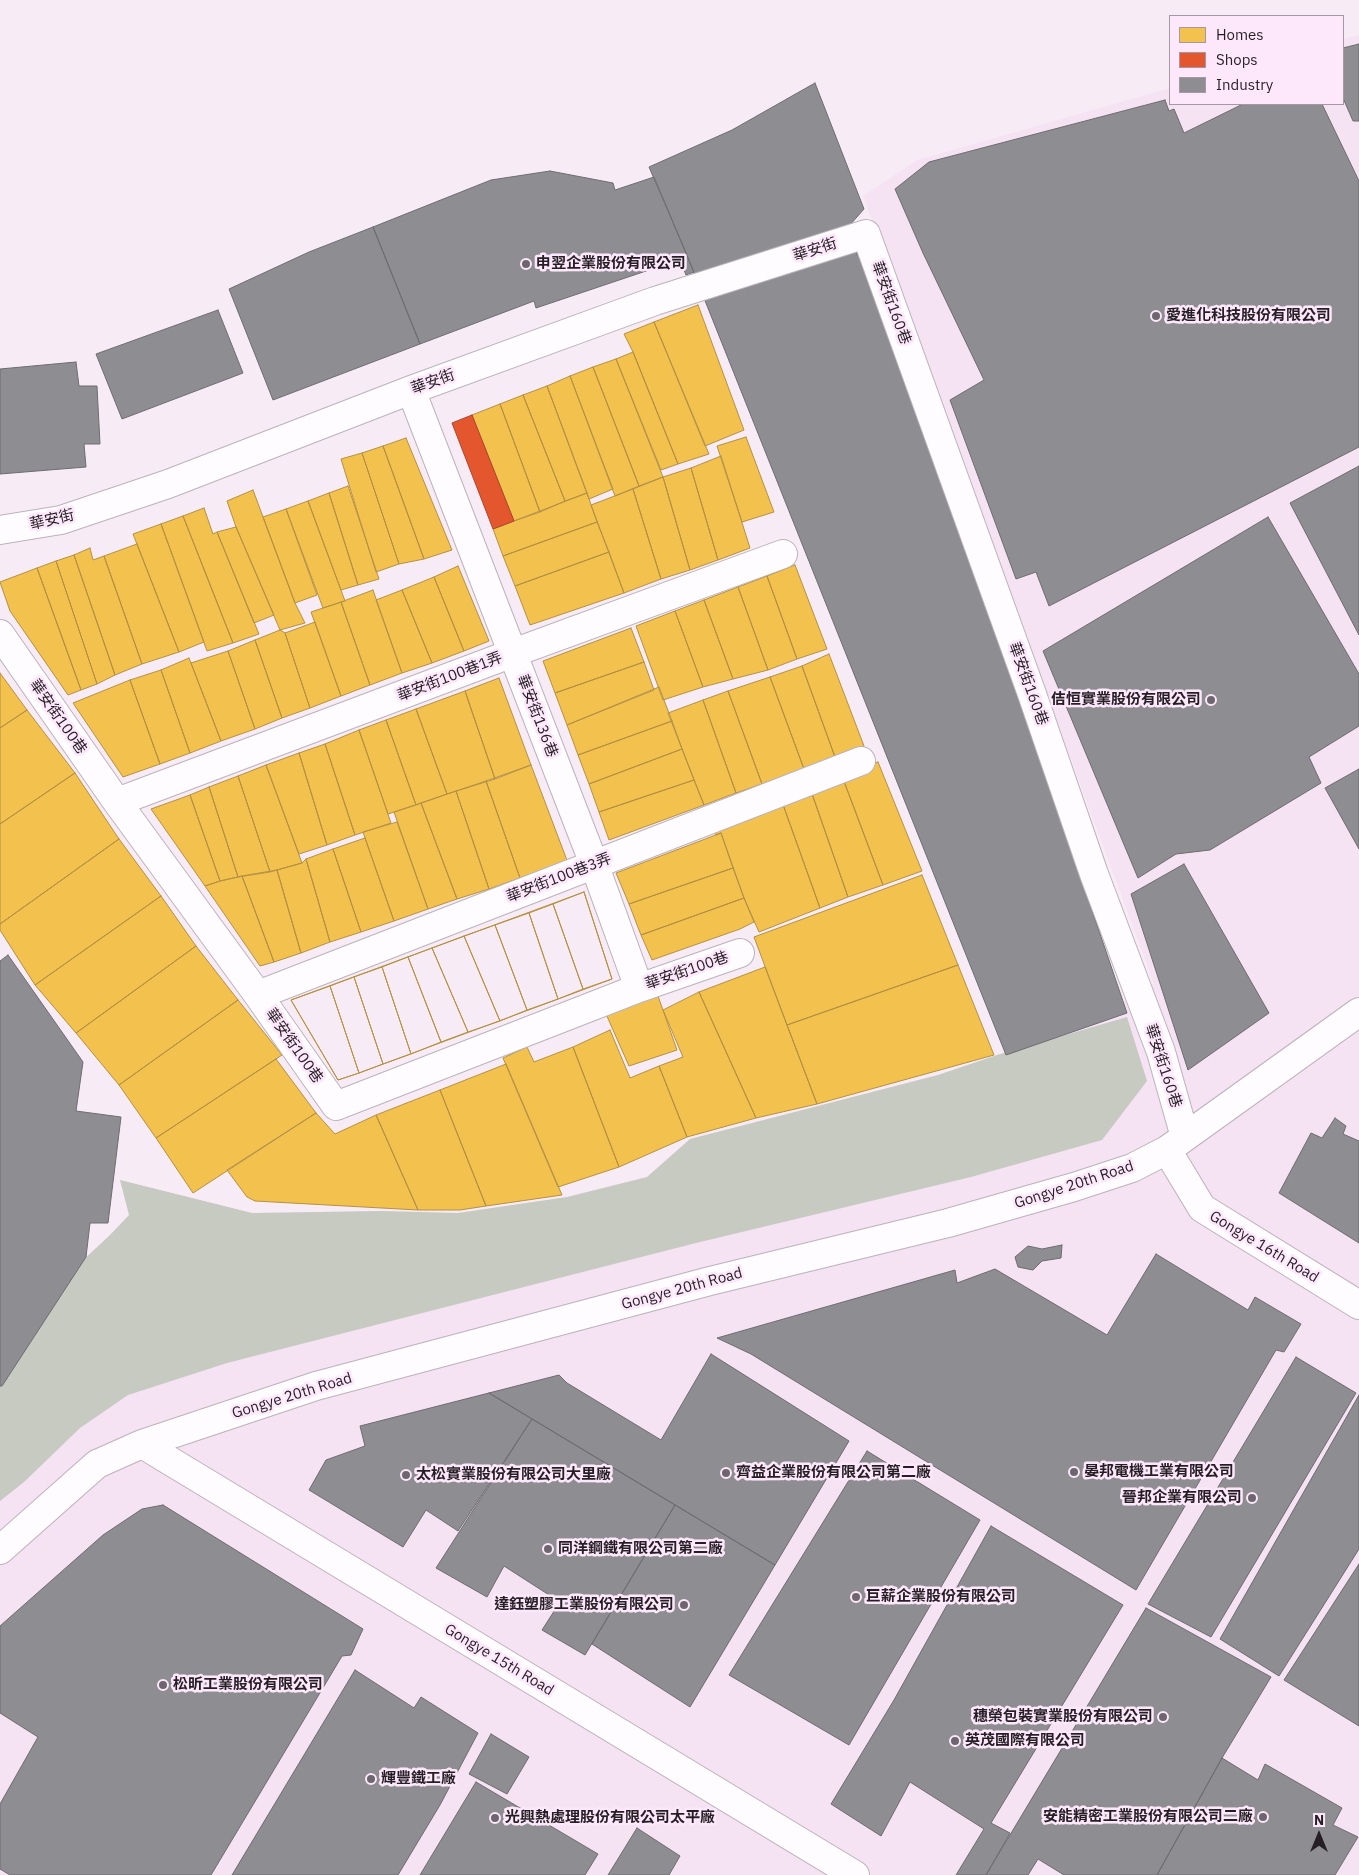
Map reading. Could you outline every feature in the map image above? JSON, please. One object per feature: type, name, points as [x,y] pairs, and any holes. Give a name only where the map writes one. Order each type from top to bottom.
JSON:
[{"type":"street","name":"華安街","points":[[0,530],[60,520],[168,484],[411,390],[655,302],[866,234]]},
{"type":"street","name":"華安街160巷","points":[[866,234],[1032,694],[1094,874],[1161,1052],[1176,1143]]},
{"type":"street","name":"華安街136巷","points":[[411,390],[594,864],[639,988]]},
{"type":"street","name":"華安街100巷1弄","points":[[117,802],[513,653],[784,554]]},
{"type":"street","name":"華安街100巷","points":[[0,634],[117,802],[258,995],[336,1106],[639,988],[740,953]]},
{"type":"street","name":"華安街100巷3弄","points":[[258,995],[861,761]]},
{"type":"street","name":"Gongye 20th Road","points":[[0,1550],[97,1464],[142,1444],[316,1386],[710,1281],[948,1223],[1065,1190],[1132,1168],[1176,1143],[1359,1012]]},
{"type":"street","name":"Gongye 16th Road","points":[[1176,1143],[1202,1208],[1359,1305]]},
{"type":"street","name":"Gongye 15th Road","points":[[142,1444],[855,1875]]},
{"type":"shaded area","points":[[1359,35],[1359,1875],[0,1875],[0,1380],[34,1337],[51,1290],[129,1215],[120,1180],[252,1213],[381,1211],[458,1213],[567,1197],[647,1177],[690,1139],[938,1075],[997,1055],[1085,1022],[1154,984],[863,196],[917,160],[1169,88],[1169,105],[1344,105],[1344,39]]},
{"type":"shaded area","points":[[1127,1017],[1147,1081],[1102,1140],[971,1177],[696,1243],[227,1363],[128,1395],[80,1428],[24,1482],[0,1501],[0,1380],[34,1337],[51,1290],[129,1215],[120,1180],[252,1213],[381,1211],[458,1213],[567,1197],[647,1177],[690,1139],[938,1075],[997,1055]]},
{"type":"building: Homes","points":[[698,305],[744,430],[705,446],[654,322]]},
{"type":"building: Homes","points":[[654,322],[709,454],[678,464],[624,334]]},
{"type":"building: Homes","points":[[633,352],[678,464],[661,470],[616,359]]},
{"type":"building: Homes","points":[[616,359],[663,477],[639,486],[593,367]]},
{"type":"building: Homes","points":[[593,367],[639,486],[615,496],[570,376]]},
{"type":"building: Homes","points":[[570,376],[613,489],[589,499],[547,386]]},
{"type":"building: Homes","points":[[547,386],[587,493],[565,501],[523,395]]},
{"type":"building: Homes","points":[[523,395],[565,501],[540,512],[500,404]]},
{"type":"building: Homes","points":[[500,404],[540,512],[514,521],[472,415]]},
{"type":"building: Homes","points":[[746,437],[774,512],[742,522],[717,446]]},
{"type":"building: Homes","points":[[406,438],[452,550],[424,559],[383,446]]},
{"type":"building: Homes","points":[[383,446],[424,559],[399,564],[362,453]]},
{"type":"building: Homes","points":[[362,453],[399,564],[376,572],[341,459]]},
{"type":"building: Homes","points":[[721,456],[750,548],[718,560],[691,468]]},
{"type":"building: Homes","points":[[691,468],[718,560],[690,570],[663,477]]},
{"type":"building: Homes","points":[[663,477],[690,570],[661,579],[633,489]]},
{"type":"building: Homes","points":[[348,486],[379,579],[358,585],[329,493]]},
{"type":"building: Homes","points":[[633,489],[661,579],[624,593],[591,505]]},
{"type":"building: Homes","points":[[253,490],[295,603],[305,623],[280,630],[236,527],[227,501]]},
{"type":"building: Homes","points":[[329,493],[358,585],[341,590],[308,501]]},
{"type":"building: Homes","points":[[587,493],[597,522],[503,556],[493,529]]},
{"type":"building: Homes","points":[[308,501],[345,601],[323,608],[286,509]]},
{"type":"building: Homes","points":[[204,508],[213,534],[217,532],[259,634],[233,643],[183,516]]},
{"type":"building: Homes","points":[[286,509],[317,595],[295,603],[263,517]]},
{"type":"building: Homes","points":[[183,516],[233,643],[207,651],[161,524]]},
{"type":"building: Homes","points":[[597,522],[609,552],[515,586],[503,556]]},
{"type":"building: Homes","points":[[161,524],[204,642],[179,652],[133,534]]},
{"type":"building: Homes","points":[[236,527],[274,615],[254,623],[217,532]]},
{"type":"building: Homes","points":[[137,544],[179,652],[142,664],[104,556]]},
{"type":"building: Homes","points":[[90,548],[93,560],[104,556],[142,664],[115,675],[74,555]]},
{"type":"building: Homes","points":[[609,552],[624,593],[530,625],[515,586]]},
{"type":"building: Homes","points":[[74,555],[115,675],[97,684],[56,561]]},
{"type":"building: Homes","points":[[56,561],[97,684],[81,690],[37,568]]},
{"type":"building: Homes","points":[[795,565],[827,649],[797,659],[767,576]]},
{"type":"building: Homes","points":[[458,566],[489,641],[464,651],[434,577]]},
{"type":"building: Homes","points":[[37,568],[81,690],[68,695],[10,611],[0,582]]},
{"type":"building: Homes","points":[[767,576],[797,659],[768,670],[738,587]]},
{"type":"building: Homes","points":[[434,577],[464,651],[432,663],[402,590]]},
{"type":"building: Homes","points":[[738,587],[768,670],[733,679],[704,600]]},
{"type":"building: Homes","points":[[373,590],[402,673],[370,685],[341,602]]},
{"type":"building: Homes","points":[[402,590],[432,663],[402,673],[376,600]]},
{"type":"building: Homes","points":[[704,600],[733,679],[703,687],[675,611]]},
{"type":"building: Homes","points":[[341,602],[370,685],[341,696],[311,612]]},
{"type":"building: Homes","points":[[675,611],[703,687],[663,700],[636,626]]},
{"type":"building: Homes","points":[[315,622],[341,696],[310,708],[285,633]]},
{"type":"building: Homes","points":[[631,628],[644,662],[555,693],[543,661]]},
{"type":"building: Homes","points":[[280,630],[285,633],[310,708],[282,718],[255,640]]},
{"type":"building: Homes","points":[[255,640],[282,718],[255,729],[228,651]]},
{"type":"building: Homes","points":[[228,651],[255,729],[221,741],[191,663]]},
{"type":"building: Homes","points":[[829,654],[864,746],[835,757],[802,666]]},
{"type":"building: Homes","points":[[189,658],[221,741],[190,753],[161,670]]},
{"type":"building: Homes","points":[[644,662],[654,690],[567,725],[555,693]]},
{"type":"building: Homes","points":[[802,666],[835,757],[804,769],[770,677]]},
{"type":"building: Homes","points":[[161,670],[190,753],[160,764],[130,680]]},
{"type":"building: Homes","points":[[0,673],[27,710],[0,728]]},
{"type":"building: Homes","points":[[770,677],[804,769],[762,784],[728,691]]},
{"type":"building: Homes","points":[[499,678],[531,765],[495,779],[465,691]]},
{"type":"building: Homes","points":[[130,680],[160,764],[123,777],[73,703]]},
{"type":"building: Homes","points":[[659,687],[672,721],[578,755],[567,725]]},
{"type":"building: Homes","points":[[465,691],[495,779],[447,794],[416,709]]},
{"type":"building: Homes","points":[[728,691],[762,784],[736,793],[703,700]]},
{"type":"building: Homes","points":[[703,700],[736,793],[704,805],[668,713]]},
{"type":"building: Homes","points":[[416,709],[447,794],[416,805],[386,720]]},
{"type":"building: Homes","points":[[27,710],[75,773],[0,824],[0,728]]},
{"type":"building: Homes","points":[[386,720],[416,805],[388,814],[359,730]]},
{"type":"building: Homes","points":[[672,721],[682,749],[589,784],[578,755]]},
{"type":"building: Homes","points":[[359,730],[391,823],[355,835],[325,744]]},
{"type":"building: Homes","points":[[325,744],[355,835],[327,845],[299,753]]},
{"type":"building: Homes","points":[[682,749],[694,780],[599,812],[589,784]]},
{"type":"building: Homes","points":[[299,753],[327,845],[299,854],[266,765]]},
{"type":"building: Homes","points":[[878,762],[922,871],[883,885],[842,776]]},
{"type":"building: Homes","points":[[266,765],[302,863],[270,872],[238,776]]},
{"type":"building: Homes","points":[[531,765],[568,863],[520,878],[486,781]]},
{"type":"building: Homes","points":[[75,773],[119,839],[0,924],[0,824]]},
{"type":"building: Homes","points":[[238,776],[270,872],[238,877],[209,787]]},
{"type":"building: Homes","points":[[842,776],[883,885],[848,897],[810,788]]},
{"type":"building: Homes","points":[[694,780],[704,805],[609,840],[599,812]]},
{"type":"building: Homes","points":[[486,781],[520,878],[489,889],[456,791]]},
{"type":"building: Homes","points":[[209,787],[238,877],[220,881],[190,795]]},
{"type":"building: Homes","points":[[810,788],[848,897],[820,908],[781,799]]},
{"type":"building: Homes","points":[[456,791],[489,889],[457,899],[421,803]]},
{"type":"building: Homes","points":[[190,795],[220,881],[205,886],[151,809]]},
{"type":"building: Homes","points":[[781,799],[820,908],[759,932],[744,898],[721,833],[716,835],[712,826]]},
{"type":"building: Homes","points":[[421,803],[457,899],[428,909],[394,812]]},
{"type":"building: Homes","points":[[397,822],[428,909],[394,921],[363,832]]},
{"type":"building: Homes","points":[[721,833],[733,868],[629,904],[616,873]]},
{"type":"building: Homes","points":[[365,838],[394,921],[361,932],[333,849]]},
{"type":"building: Homes","points":[[119,839],[161,896],[35,985],[0,930],[0,924]]},
{"type":"building: Homes","points":[[333,849],[361,932],[330,942],[306,859]]},
{"type":"building: Homes","points":[[306,859],[330,942],[301,953],[277,870],[302,863]]},
{"type":"building: Homes","points":[[733,868],[744,898],[641,935],[629,904]]},
{"type":"building: Homes","points":[[277,870],[301,953],[274,962],[242,876]]},
{"type":"building: Homes","points":[[922,875],[958,965],[787,1025],[754,937]]},
{"type":"building: Homes","points":[[242,876],[274,962],[260,966],[205,886]]},
{"type":"building: Homes","points":[[584,892],[612,979],[359,1073],[338,1080],[291,1000]]},
{"type":"building: Homes","points":[[584,892],[612,979],[583,989],[553,904]]},
{"type":"building: Homes","points":[[161,896],[196,946],[76,1033],[35,985]]},
{"type":"building: Homes","points":[[744,898],[754,922],[740,929],[652,960],[641,935]]},
{"type":"building: Homes","points":[[553,904],[583,989],[558,999],[529,913]]},
{"type":"building: Homes","points":[[529,913],[558,999],[527,1010],[495,925]]},
{"type":"building: Homes","points":[[495,925],[527,1010],[500,1021],[464,936]]},
{"type":"building: Homes","points":[[464,936],[500,1021],[468,1032],[432,948]]},
{"type":"building: Homes","points":[[196,946],[238,1000],[119,1085],[76,1033]]},
{"type":"building: Homes","points":[[432,948],[468,1032],[441,1042],[408,957]]},
{"type":"building: Homes","points":[[408,957],[441,1042],[411,1054],[382,967]]},
{"type":"building: Homes","points":[[958,965],[994,1055],[817,1104],[787,1025]]},
{"type":"building: Homes","points":[[382,967],[411,1054],[383,1064],[354,977]]},
{"type":"building: Homes","points":[[765,967],[817,1104],[756,1118],[699,992]]},
{"type":"building: Homes","points":[[354,977],[383,1064],[359,1073],[330,986]]},
{"type":"building: Homes","points":[[330,986],[359,1073],[338,1080],[291,1000]]},
{"type":"building: Homes","points":[[699,992],[756,1118],[687,1137],[659,1066],[683,1057],[663,1010]]},
{"type":"building: Homes","points":[[658,996],[677,1050],[629,1066],[606,1014]]},
{"type":"building: Homes","points":[[238,1000],[282,1055],[156,1138],[119,1085]]},
{"type":"building: Homes","points":[[610,1030],[630,1078],[659,1066],[687,1137],[619,1167],[573,1047]]},
{"type":"building: Homes","points":[[527,1047],[534,1062],[573,1047],[619,1167],[558,1187],[503,1058]]},
{"type":"building: Homes","points":[[276,1059],[316,1113],[193,1193],[156,1138]]},
{"type":"building: Homes","points":[[506,1064],[562,1195],[486,1206],[440,1090]]},
{"type":"building: Homes","points":[[440,1090],[486,1206],[460,1210],[418,1210],[376,1115]]},
{"type":"building: Homes","points":[[316,1113],[335,1134],[376,1115],[418,1210],[255,1201],[247,1197],[227,1170]]},
{"type":"building: Shops","points":[[472,415],[514,521],[493,529],[452,423]]},
{"type":"building: Industry","points":[[1359,44],[1359,121],[1353,121],[1344,100],[1344,48]]},
{"type":"building: Industry","points":[[815,83],[864,209],[849,226],[857,255],[868,253],[1127,1013],[1006,1055],[684,248],[649,167],[732,130]]},
{"type":"building: Industry","name":"愛進化科技股份有限公司","points":[[1165,100],[1169,111],[1174,109],[1184,133],[1241,105],[1322,105],[1359,181],[1359,447],[1049,606],[1036,572],[1016,579],[950,400],[984,380],[923,253],[895,189],[929,162]]},
{"type":"building: Industry","name":"申翌企業股份有限公司","points":[[550,171],[613,183],[615,190],[654,177],[694,272],[686,275],[679,257],[649,270],[536,308],[534,301],[420,344],[373,227],[491,180]]},
{"type":"building: Industry","points":[[373,227],[420,344],[273,400],[229,289],[309,252]]},
{"type":"building: Industry","points":[[218,310],[243,373],[122,419],[96,354]]},
{"type":"building: Industry","points":[[76,362],[79,386],[97,386],[100,444],[84,444],[86,467],[0,474],[0,369]]},
{"type":"building: Industry","points":[[1359,466],[1359,635],[1290,503]]},
{"type":"building: Industry","name":"佶恒實業股份有限公司","points":[[1268,517],[1359,674],[1359,726],[1309,757],[1321,783],[1210,850],[1176,854],[1138,878],[1043,651]]},
{"type":"building: Industry","points":[[1359,769],[1359,849],[1325,788]]},
{"type":"building: Industry","points":[[1184,864],[1269,1013],[1188,1070],[1131,894]]},
{"type":"building: Industry","points":[[8,955],[83,1062],[76,1111],[121,1117],[108,1223],[90,1223],[86,1257],[2,1386],[0,1386],[0,961]]},
{"type":"building: Industry","points":[[1335,1118],[1346,1126],[1343,1134],[1359,1141],[1359,1243],[1279,1193],[1311,1133],[1322,1138]]},
{"type":"building: Industry","points":[[1062,1245],[1061,1258],[1042,1261],[1033,1270],[1018,1267],[1015,1257],[1028,1246],[1042,1249]]},
{"type":"building: Industry","name":"晏邦電機工業有限公司","points":[[1156,1254],[1248,1310],[1255,1297],[1301,1324],[1284,1352],[1276,1350],[1136,1590],[751,1354],[717,1338],[955,1270],[957,1283],[995,1269],[1107,1335]]},
{"type":"building: Industry","name":"齊益企業股份有限公司第二廠","points":[[711,1354],[849,1441],[775,1565],[489,1393],[559,1375],[567,1383],[661,1440]]},
{"type":"building: Industry","name":"晉邦企業有限公司","points":[[1296,1357],[1356,1393],[1211,1637],[1148,1604]]},
{"type":"building: Industry","name":"太松實業股份有限公司大里廠","points":[[489,1393],[532,1419],[458,1531],[426,1510],[403,1547],[309,1490],[326,1460],[365,1446],[360,1426]]},
{"type":"building: Industry","points":[[1359,1395],[1359,1549],[1279,1676],[1220,1639]]},
{"type":"building: Industry","name":"同洋鋼鐵有限公司第二廠","points":[[532,1419],[675,1505],[585,1655],[542,1630],[560,1602],[504,1566],[487,1597],[436,1568]]},
{"type":"building: Industry","name":"巨薪企業股份有限公司","points":[[867,1451],[980,1520],[849,1745],[729,1675]]},
{"type":"building: Industry","name":"松昕工業股份有限公司","points":[[163,1505],[363,1629],[351,1655],[342,1656],[211,1875],[10,1875],[0,1869],[0,1804],[38,1737],[0,1713],[0,1626],[103,1535],[142,1509]]},
{"type":"building: Industry","name":"達鈺塑膠工業股份有限公司","points":[[675,1505],[775,1565],[690,1707],[592,1644]]},
{"type":"building: Industry","name":"英茂國際有限公司","points":[[991,1526],[1123,1605],[991,1823],[1010,1833],[986,1875],[956,1875],[984,1829],[910,1782],[881,1836],[831,1804],[894,1700]]},
{"type":"building: Industry","points":[[1359,1564],[1359,1726],[1284,1680]]},
{"type":"building: Industry","name":"穗榮包裝實業股份有限公司","points":[[1146,1608],[1271,1677],[1222,1758],[1157,1875],[1064,1875],[1038,1859],[1028,1875],[986,1875]]},
{"type":"building: Industry","name":"輝豐鐵工廠","points":[[355,1670],[414,1708],[421,1697],[478,1733],[440,1805],[398,1875],[232,1875]]},
{"type":"building: Industry","points":[[491,1734],[529,1757],[507,1794],[469,1774]]},
{"type":"building: Industry","name":"安能精密工業股份有限公司二廠","points":[[1222,1758],[1258,1780],[1265,1764],[1342,1808],[1333,1825],[1358,1837],[1335,1875],[1157,1875]]},
{"type":"building: Industry","name":"光興熱處理股份有限公司太平廠","points":[[476,1782],[598,1854],[585,1875],[420,1875]]},
{"type":"building: Industry","points":[[637,1828],[680,1856],[669,1875],[608,1875]]},
{"type":"place","name":"申翌企業股份有限公司","points":[[526,264]]},
{"type":"place","name":"愛進化科技股份有限公司","points":[[1156,316]]},
{"type":"place","name":"佶恒實業股份有限公司","points":[[1211,700]]},
{"type":"place","name":"晏邦電機工業有限公司","points":[[1074,1472]]},
{"type":"place","name":"齊益企業股份有限公司第二廠","points":[[726,1473]]},
{"type":"place","name":"太松實業股份有限公司大里廠","points":[[406,1475]]},
{"type":"place","name":"晉邦企業有限公司","points":[[1252,1498]]},
{"type":"place","name":"同洋鋼鐵有限公司第二廠","points":[[548,1549]]},
{"type":"place","name":"巨薪企業股份有限公司","points":[[856,1597]]},
{"type":"place","name":"達鈺塑膠工業股份有限公司","points":[[684,1605]]},
{"type":"place","name":"松昕工業股份有限公司","points":[[163,1685]]},
{"type":"place","name":"穗榮包裝實業股份有限公司","points":[[1163,1717]]},
{"type":"place","name":"英茂國際有限公司","points":[[955,1741]]},
{"type":"place","name":"輝豐鐵工廠","points":[[371,1779]]},
{"type":"place","name":"安能精密工業股份有限公司二廠","points":[[1263,1817]]},
{"type":"place","name":"光興熱處理股份有限公司太平廠","points":[[495,1818]]}]
